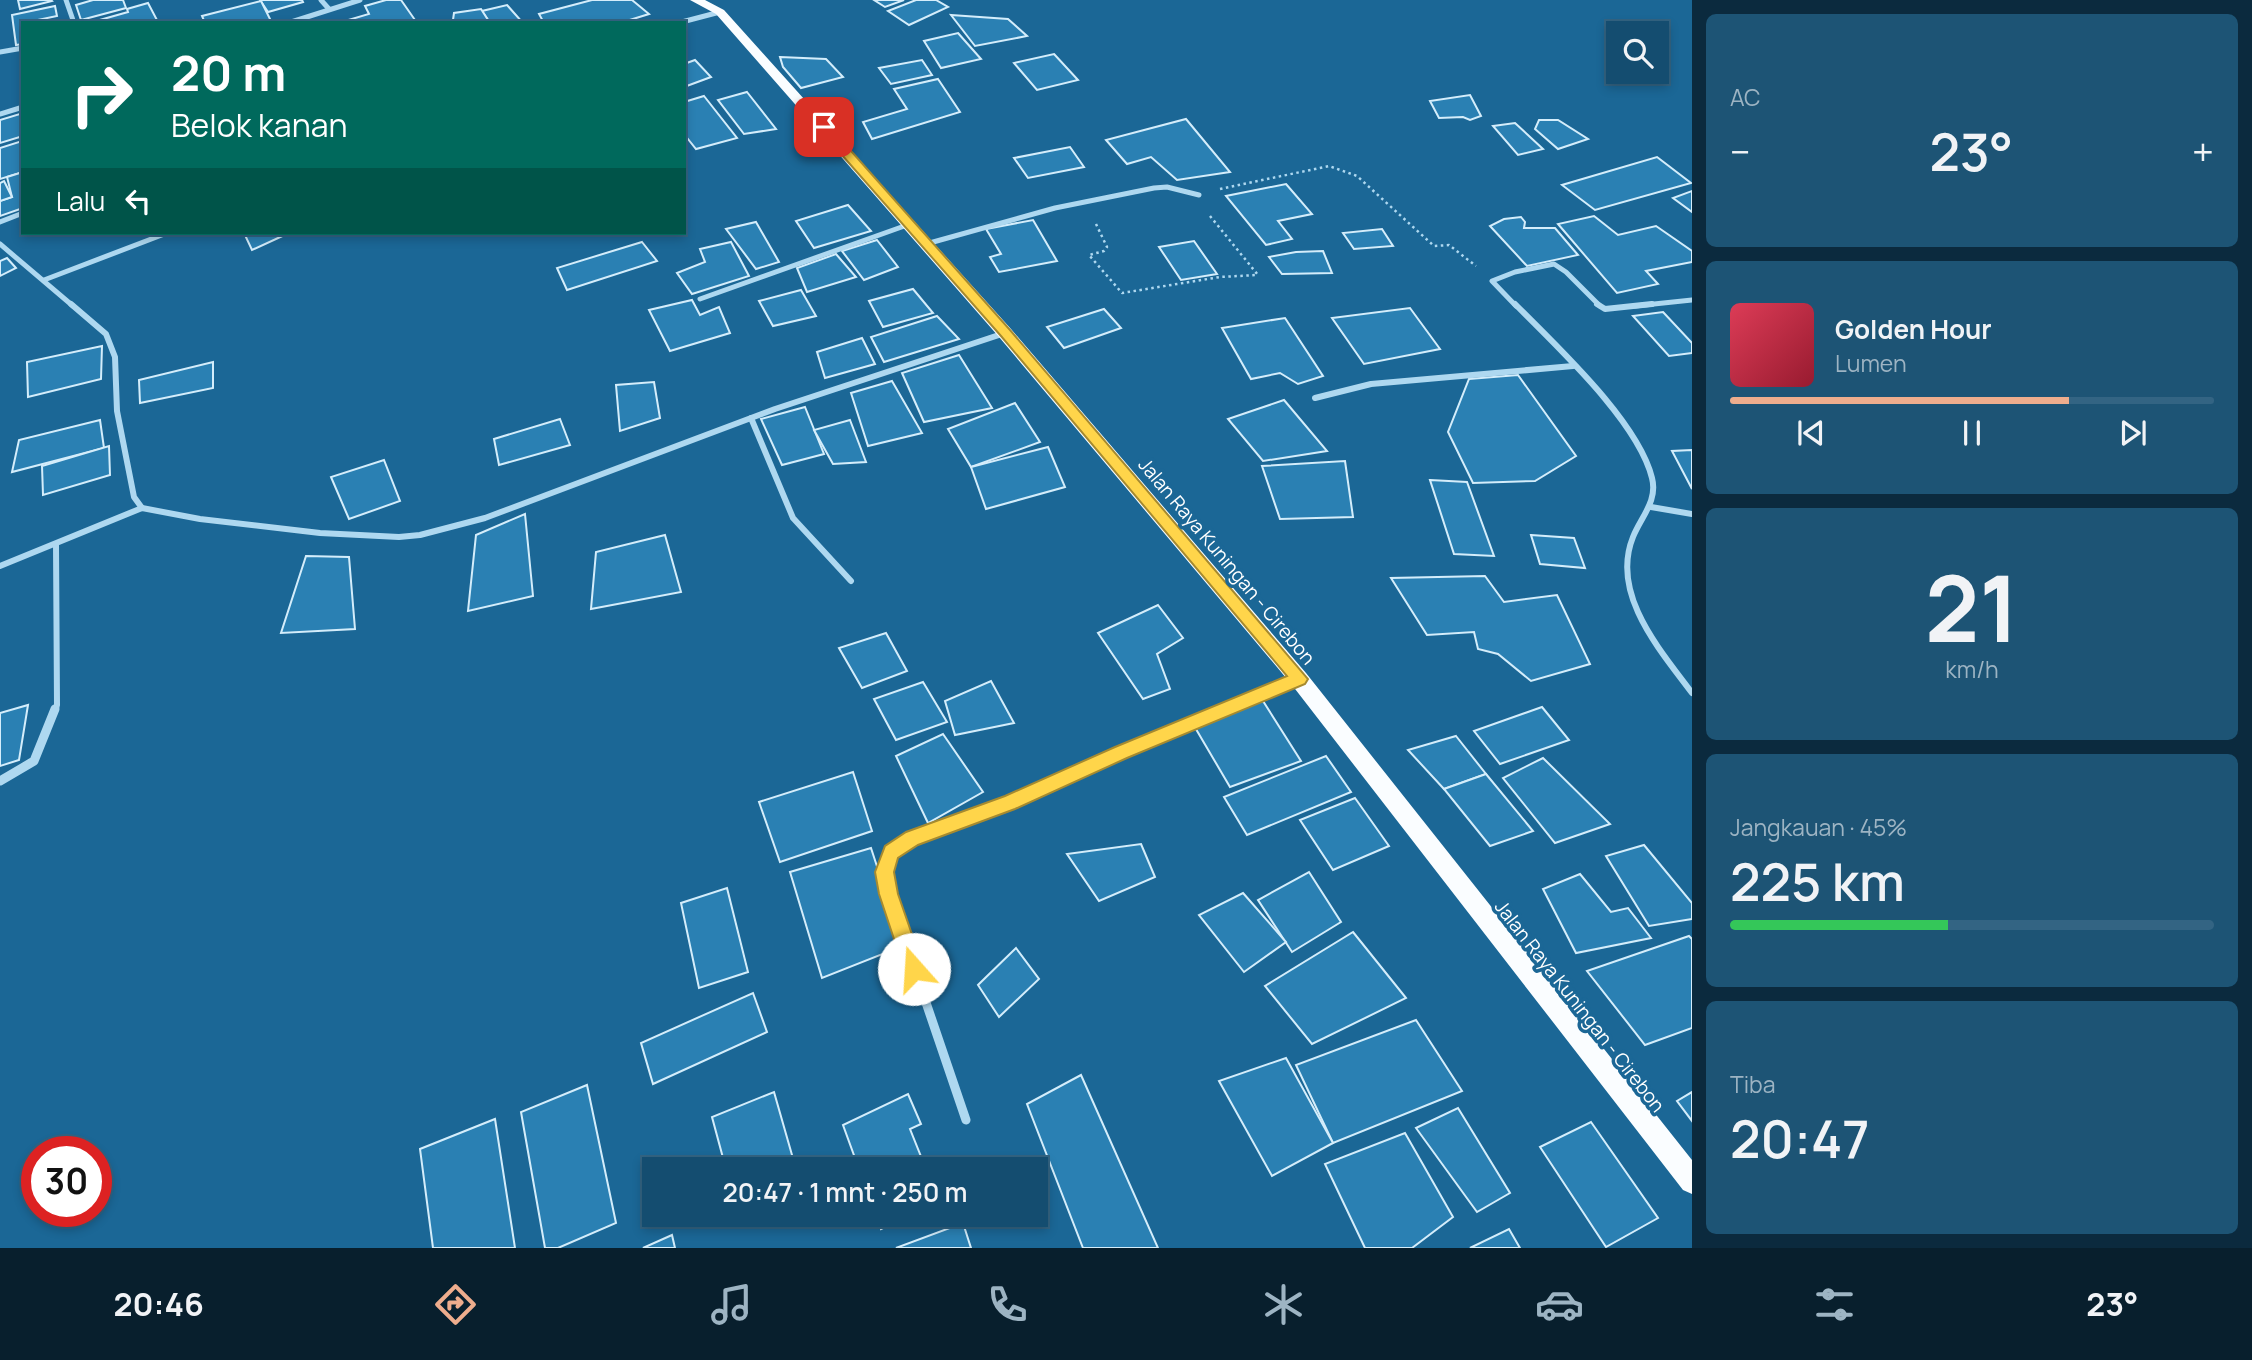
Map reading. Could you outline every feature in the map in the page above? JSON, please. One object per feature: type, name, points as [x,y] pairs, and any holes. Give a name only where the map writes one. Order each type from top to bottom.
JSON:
[{"type":"highway","name":"Jalan Raya Kuningan - Cirebon","points":[[696,0],[720,12],[911,224],[1299,679],[1692,1181]]},
{"type":"street","points":[[66,0],[73,21]]},
{"type":"street","points":[[321,0],[329,9]]},
{"type":"street","points":[[295,21],[360,0]]},
{"type":"street","points":[[686,21],[720,12]]},
{"type":"street","points":[[0,52],[21,48]]},
{"type":"street","points":[[0,114],[21,108]]},
{"type":"street","points":[[926,244],[1055,208],[1154,188],[1167,187],[1199,195]]},
{"type":"street","points":[[0,222],[21,215]]},
{"type":"street","points":[[700,299],[911,224]]},
{"type":"street","points":[[44,280],[162,235]]},
{"type":"street","points":[[0,244],[106,334],[115,357],[117,411],[134,497],[142,508]]},
{"type":"street","points":[[1692,300],[1605,309],[1595,303],[1559,266],[1549,263],[1492,281],[1573,366],[1641,449],[1652,478],[1651,507],[1633,538],[1626,566],[1633,602],[1692,693]]},
{"type":"street","points":[[0,566],[142,508],[201,519],[320,533],[399,537],[420,535],[485,518],[751,418],[1005,333]]},
{"type":"street","points":[[1315,398],[1371,384],[1573,366]]},
{"type":"street","points":[[751,418],[794,519],[822,551],[841,564],[851,581]]},
{"type":"street","points":[[1651,507],[1692,514]]},
{"type":"street","points":[[0,781],[34,761],[57,705],[56,544]]},
{"type":"street","points":[[1681,678],[1692,676]]},
{"type":"street","points":[[966,1119],[888,894],[884,872],[891,852],[912,838],[1009,803],[1121,752],[1299,679]]},
{"type":"path","points":[[1095,222],[1107,247],[1104,251],[1089,255],[1122,293],[1220,277],[1258,275],[1198,202],[1199,195],[1329,166],[1357,176],[1434,246],[1449,245],[1492,281]]},
{"type":"building","points":[[18,0],[51,0],[52,1],[20,9]]},
{"type":"building","points":[[93,0],[123,0],[126,8],[81,20],[76,5]]},
{"type":"building","points":[[260,0],[302,0],[303,2],[268,12]]},
{"type":"building","points":[[386,0],[401,0],[415,20],[345,21],[369,14],[365,6]]},
{"type":"building","points":[[592,0],[632,0],[649,14],[626,21],[543,21],[539,14]]},
{"type":"building","points":[[874,0],[904,0],[885,7]]},
{"type":"building","points":[[916,0],[936,0],[948,7],[909,25],[888,11]]},
{"type":"building","points":[[261,1],[271,21],[204,21],[202,16]]},
{"type":"building","points":[[148,3],[157,21],[96,21],[128,12],[127,9]]},
{"type":"building","points":[[507,5],[521,21],[489,21],[482,11]]},
{"type":"building","points":[[55,6],[57,16],[21,21],[21,44],[16,45],[12,15]]},
{"type":"building","points":[[481,9],[489,21],[448,21],[453,20],[454,13]]},
{"type":"building","points":[[951,15],[1008,19],[1027,36],[975,46]]},
{"type":"building","points":[[958,33],[981,59],[941,68],[924,41]]},
{"type":"building","points":[[1054,54],[1078,80],[1037,90],[1014,63]]},
{"type":"building","points":[[780,57],[826,59],[843,77],[801,88],[783,67]]},
{"type":"building","points":[[695,60],[711,77],[686,86],[686,63]]},
{"type":"building","points":[[922,60],[932,75],[891,84],[879,68]]},
{"type":"building","points":[[938,79],[960,112],[872,139],[863,122],[907,109],[894,89]]},
{"type":"building","points":[[747,92],[776,129],[744,134],[718,100]]},
{"type":"building","points":[[1470,95],[1481,116],[1470,120],[1463,117],[1439,118],[1430,101]]},
{"type":"building","points":[[704,96],[737,138],[696,149],[686,136],[686,101]]},
{"type":"building","points":[[21,114],[21,137],[0,143],[0,120]]},
{"type":"building","points":[[1186,119],[1230,172],[1177,180],[1151,157],[1127,164],[1106,140]]},
{"type":"building","points":[[1539,120],[1558,120],[1588,139],[1558,149],[1535,129]]},
{"type":"building","points":[[1515,123],[1543,149],[1518,155],[1493,126]]},
{"type":"building","points":[[21,141],[21,173],[0,179],[0,148]]},
{"type":"building","points":[[1070,147],[1084,167],[1028,178],[1014,158]]},
{"type":"building","points":[[1657,157],[1691,183],[1595,210],[1562,185]]},
{"type":"building","points":[[21,173],[21,209],[0,216],[0,201],[12,197],[7,177]]},
{"type":"building","points":[[4,181],[12,197],[0,201],[0,183]]},
{"type":"building","points":[[1286,184],[1312,214],[1278,221],[1292,239],[1266,245],[1226,196]]},
{"type":"building","points":[[1692,191],[1692,212],[1673,198]]},
{"type":"building","points":[[848,205],[871,231],[814,248],[796,221]]},
{"type":"building","points":[[1594,216],[1618,235],[1656,226],[1692,251],[1692,262],[1646,271],[1658,284],[1617,293],[1558,224]]},
{"type":"building","points":[[1521,217],[1525,222],[1524,228],[1555,228],[1578,255],[1527,266],[1490,226],[1504,219]]},
{"type":"building","points":[[1033,220],[1057,261],[999,272],[990,257],[1001,254],[986,229]]},
{"type":"building","points":[[756,222],[779,262],[756,269],[726,229]]},
{"type":"building","points":[[1382,229],[1393,246],[1354,249],[1343,233]]},
{"type":"building","points":[[245,235],[285,235],[252,250]]},
{"type":"building","points":[[877,240],[898,267],[864,280],[842,251]]},
{"type":"building","points":[[1194,241],[1217,274],[1181,280],[1159,247]]},
{"type":"building","points":[[642,242],[657,261],[567,290],[557,268]]},
{"type":"building","points":[[731,242],[749,276],[692,294],[677,273],[705,262],[700,249]]},
{"type":"building","points":[[1323,251],[1332,273],[1282,274],[1269,257],[1296,252]]},
{"type":"building","points":[[836,254],[856,277],[807,292],[797,268]]},
{"type":"building","points":[[7,258],[16,268],[0,276],[0,261]]},
{"type":"building","points":[[913,289],[933,313],[883,327],[869,301]]},
{"type":"building","points":[[801,290],[816,316],[773,326],[759,301]]},
{"type":"building","points":[[692,300],[700,315],[719,307],[730,333],[670,351],[649,310]]},
{"type":"building","points":[[1410,308],[1440,349],[1364,364],[1332,318]]},
{"type":"building","points":[[1104,309],[1121,328],[1064,348],[1047,327]]},
{"type":"building","points":[[1663,312],[1692,343],[1692,353],[1669,356],[1633,316]]},
{"type":"building","points":[[937,316],[959,339],[884,362],[871,337]]},
{"type":"building","points":[[1285,318],[1323,376],[1298,384],[1280,373],[1251,379],[1222,328]]},
{"type":"building","points":[[862,338],[875,364],[825,378],[817,352]]},
{"type":"building","points":[[102,346],[101,379],[28,397],[27,362]]},
{"type":"building","points":[[959,355],[992,408],[924,422],[902,373]]},
{"type":"building","points":[[213,362],[213,388],[140,403],[139,380]]},
{"type":"building","points":[[1518,375],[1576,456],[1535,481],[1473,483],[1448,432],[1469,379]]},
{"type":"building","points":[[892,381],[922,433],[868,446],[851,393]]},
{"type":"building","points":[[654,382],[660,418],[620,431],[616,385]]},
{"type":"building","points":[[1284,400],[1327,451],[1263,461],[1228,419]]},
{"type":"building","points":[[1015,403],[1040,442],[971,467],[948,429]]},
{"type":"building","points":[[805,407],[824,454],[782,465],[761,419]]},
{"type":"building","points":[[560,419],[570,445],[499,465],[494,439]]},
{"type":"building","points":[[100,420],[104,448],[12,472],[19,440]]},
{"type":"building","points":[[850,420],[866,462],[833,464],[814,430]]},
{"type":"building","points":[[109,446],[110,475],[43,495],[42,466]]},
{"type":"building","points":[[1048,447],[1065,487],[986,509],[971,467]]},
{"type":"building","points":[[1692,450],[1692,489],[1672,451]]},
{"type":"building","points":[[384,460],[400,501],[349,519],[331,477]]},
{"type":"building","points":[[1345,461],[1353,517],[1280,519],[1262,466]]},
{"type":"building","points":[[1430,480],[1467,482],[1494,556],[1454,554]]},
{"type":"building","points":[[525,514],[533,596],[468,611],[476,535]]},
{"type":"building","points":[[665,535],[681,592],[591,609],[596,552]]},
{"type":"building","points":[[1531,535],[1574,538],[1585,568],[1540,564]]},
{"type":"building","points":[[306,556],[349,557],[355,629],[281,633]]},
{"type":"building","points":[[1485,576],[1504,602],[1557,595],[1590,664],[1531,681],[1498,654],[1478,649],[1474,632],[1427,635],[1391,578]]},
{"type":"building","points":[[1158,605],[1183,638],[1157,654],[1170,689],[1143,699],[1098,633]]},
{"type":"building","points":[[886,633],[907,671],[862,688],[839,648]]},
{"type":"building","points":[[991,681],[1014,723],[955,735],[945,701]]},
{"type":"building","points":[[923,682],[947,722],[896,740],[874,699]]},
{"type":"building","points":[[1263,701],[1301,761],[1230,787],[1193,724]]},
{"type":"building","points":[[28,705],[19,760],[0,766],[0,713]]},
{"type":"building","points":[[1542,707],[1569,740],[1500,764],[1474,731]]},
{"type":"building","points":[[943,734],[983,792],[928,823],[896,756]]},
{"type":"building","points":[[1456,736],[1486,774],[1444,789],[1408,750]]},
{"type":"building","points":[[1326,756],[1351,792],[1247,835],[1224,797]]},
{"type":"building","points":[[1543,758],[1610,824],[1555,843],[1503,778]]},
{"type":"building","points":[[853,772],[872,831],[780,862],[759,802]]},
{"type":"building","points":[[1486,774],[1533,831],[1490,846],[1444,789]]},
{"type":"building","points":[[1355,798],[1389,846],[1333,870],[1300,820]]},
{"type":"building","points":[[1141,844],[1155,877],[1099,901],[1067,854]]},
{"type":"building","points":[[1644,845],[1692,903],[1692,919],[1649,926],[1606,856]]},
{"type":"building","points":[[871,848],[903,946],[822,978],[790,872]]},
{"type":"building","points":[[1309,872],[1341,922],[1292,952],[1258,900]]},
{"type":"building","points":[[1580,874],[1611,912],[1628,908],[1651,938],[1576,953],[1543,889]]},
{"type":"building","points":[[727,888],[748,972],[699,988],[681,903]]},
{"type":"building","points":[[1243,893],[1286,942],[1244,972],[1199,915]]},
{"type":"building","points":[[1353,932],[1406,998],[1312,1044],[1265,986]]},
{"type":"building","points":[[1689,936],[1692,939],[1692,1028],[1645,1045],[1587,971]]},
{"type":"building","points":[[1016,948],[1039,979],[999,1017],[978,985]]},
{"type":"building","points":[[753,993],[767,1032],[653,1084],[641,1043]]},
{"type":"building","points":[[1416,1020],[1462,1091],[1333,1143],[1296,1065]]},
{"type":"building","points":[[1286,1058],[1333,1143],[1272,1176],[1219,1081]]},
{"type":"building","points":[[1081,1075],[1158,1248],[1083,1248],[1027,1104]]},
{"type":"building","points":[[587,1085],[616,1223],[558,1248],[545,1248],[521,1112]]},
{"type":"building","points":[[774,1092],[793,1157],[723,1157],[712,1117]]},
{"type":"building","points":[[1692,1092],[1692,1121],[1677,1101]]},
{"type":"building","points":[[908,1094],[921,1124],[910,1129],[921,1157],[855,1157],[843,1125]]},
{"type":"building","points":[[1458,1108],[1510,1193],[1477,1212],[1416,1128]]},
{"type":"building","points":[[495,1119],[515,1248],[433,1248],[420,1149]]},
{"type":"building","points":[[1591,1122],[1658,1218],[1606,1247],[1540,1147]]},
{"type":"building","points":[[1405,1133],[1453,1217],[1412,1248],[1365,1248],[1325,1164]]},
{"type":"building","points":[[952,1227],[964,1227],[971,1248],[896,1248]]},
{"type":"building","points":[[1509,1229],[1520,1248],[1470,1248]]},
{"type":"building","points":[[672,1235],[675,1248],[643,1248]]},
{"type":"route","points":[[824,127],[1005,333],[1299,679],[1121,752],[1009,803],[912,838],[891,852],[884,872],[888,894],[914,969]]}]
